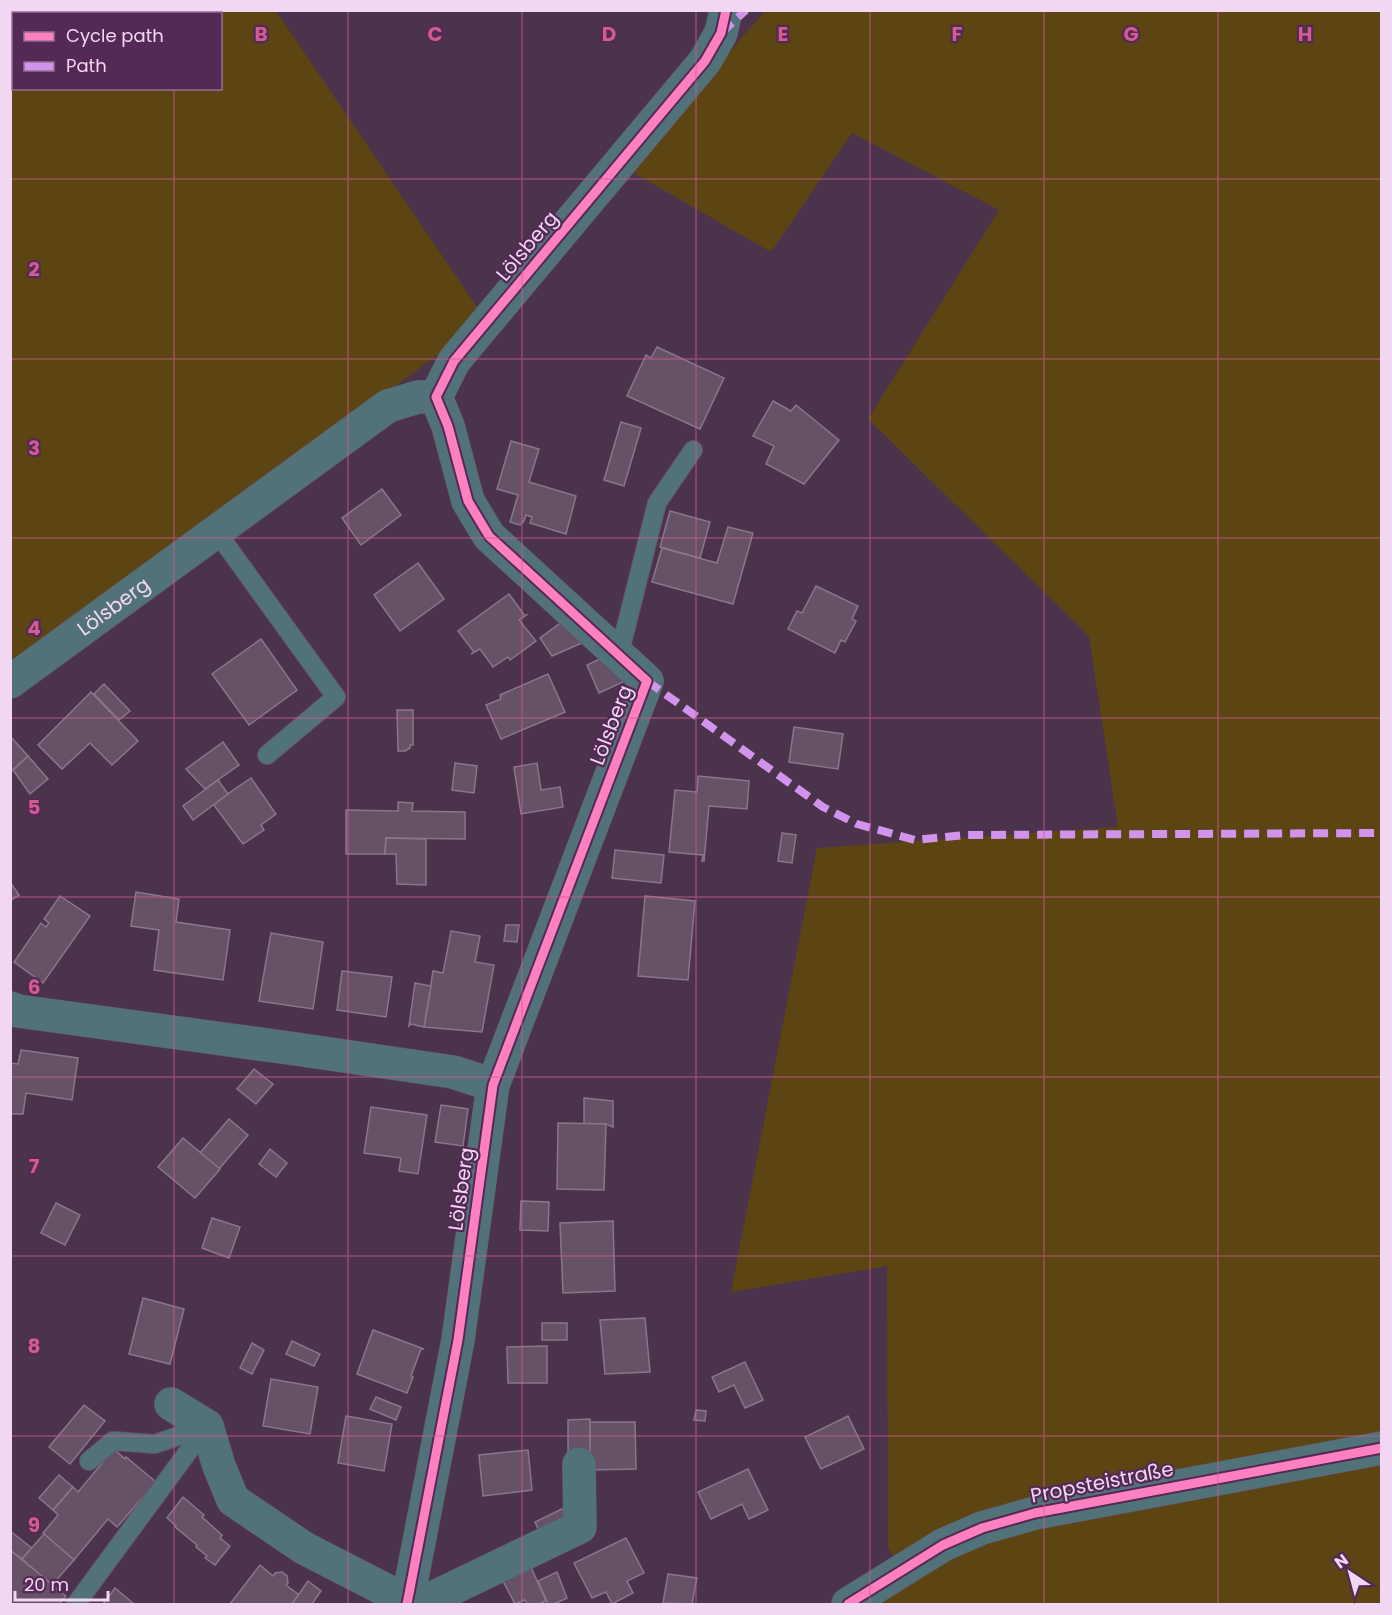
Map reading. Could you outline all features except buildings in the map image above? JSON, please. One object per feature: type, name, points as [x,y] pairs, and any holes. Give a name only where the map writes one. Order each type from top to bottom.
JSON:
[{"type":"street","name":"Lölsberg","points":[[412,1603],[458,1340],[493,1085],[647,681],[489,536],[468,501],[448,426],[436,397],[454,361],[705,61],[721,33],[726,10]]},
{"type":"street","name":"Lölsberg","points":[[10,682],[388,406],[418,397],[436,397]]},
{"type":"street","points":[[10,1008],[18,1011],[453,1072],[493,1085]]},
{"type":"street","points":[[171,1404],[207,1426],[232,1500],[304,1548],[412,1603],[580,1527],[579,1464]]},
{"type":"street","name":"Propsteistraße","points":[[848,1605],[943,1545],[993,1525],[1035,1513],[1382,1448]]},
{"type":"lane","points":[[619,655],[657,503],[693,450]]},
{"type":"lane","points":[[216,531],[336,697],[267,755]]},
{"type":"lane","points":[[89,1461],[113,1441],[155,1444],[207,1426]]},
{"type":"lane","points":[[76,1605],[207,1426]]},
{"type":"shaded area","points":[[10,11],[276,11],[479,310],[443,351],[10,668]]},
{"type":"shaded area","points":[[765,11],[1381,11],[1381,1604],[876,1604],[910,1582],[888,1548],[887,1266],[731,1292],[817,848],[1118,827],[1089,636],[868,419],[999,210],[852,133],[771,252],[627,169]]},
{"type":"marked path","points":[[721,33],[746,10]]},
{"type":"marked path","points":[[647,681],[823,807],[857,824],[915,840],[966,835],[1382,833]]},
{"type":"cycle path","points":[[407,1604],[458,1340],[493,1085],[647,681],[489,536],[468,501],[448,426],[436,397],[454,361],[705,61],[721,33],[726,10]]},
{"type":"cycle path","points":[[848,1604],[943,1545],[982,1528],[1035,1513],[1382,1448]]}]
